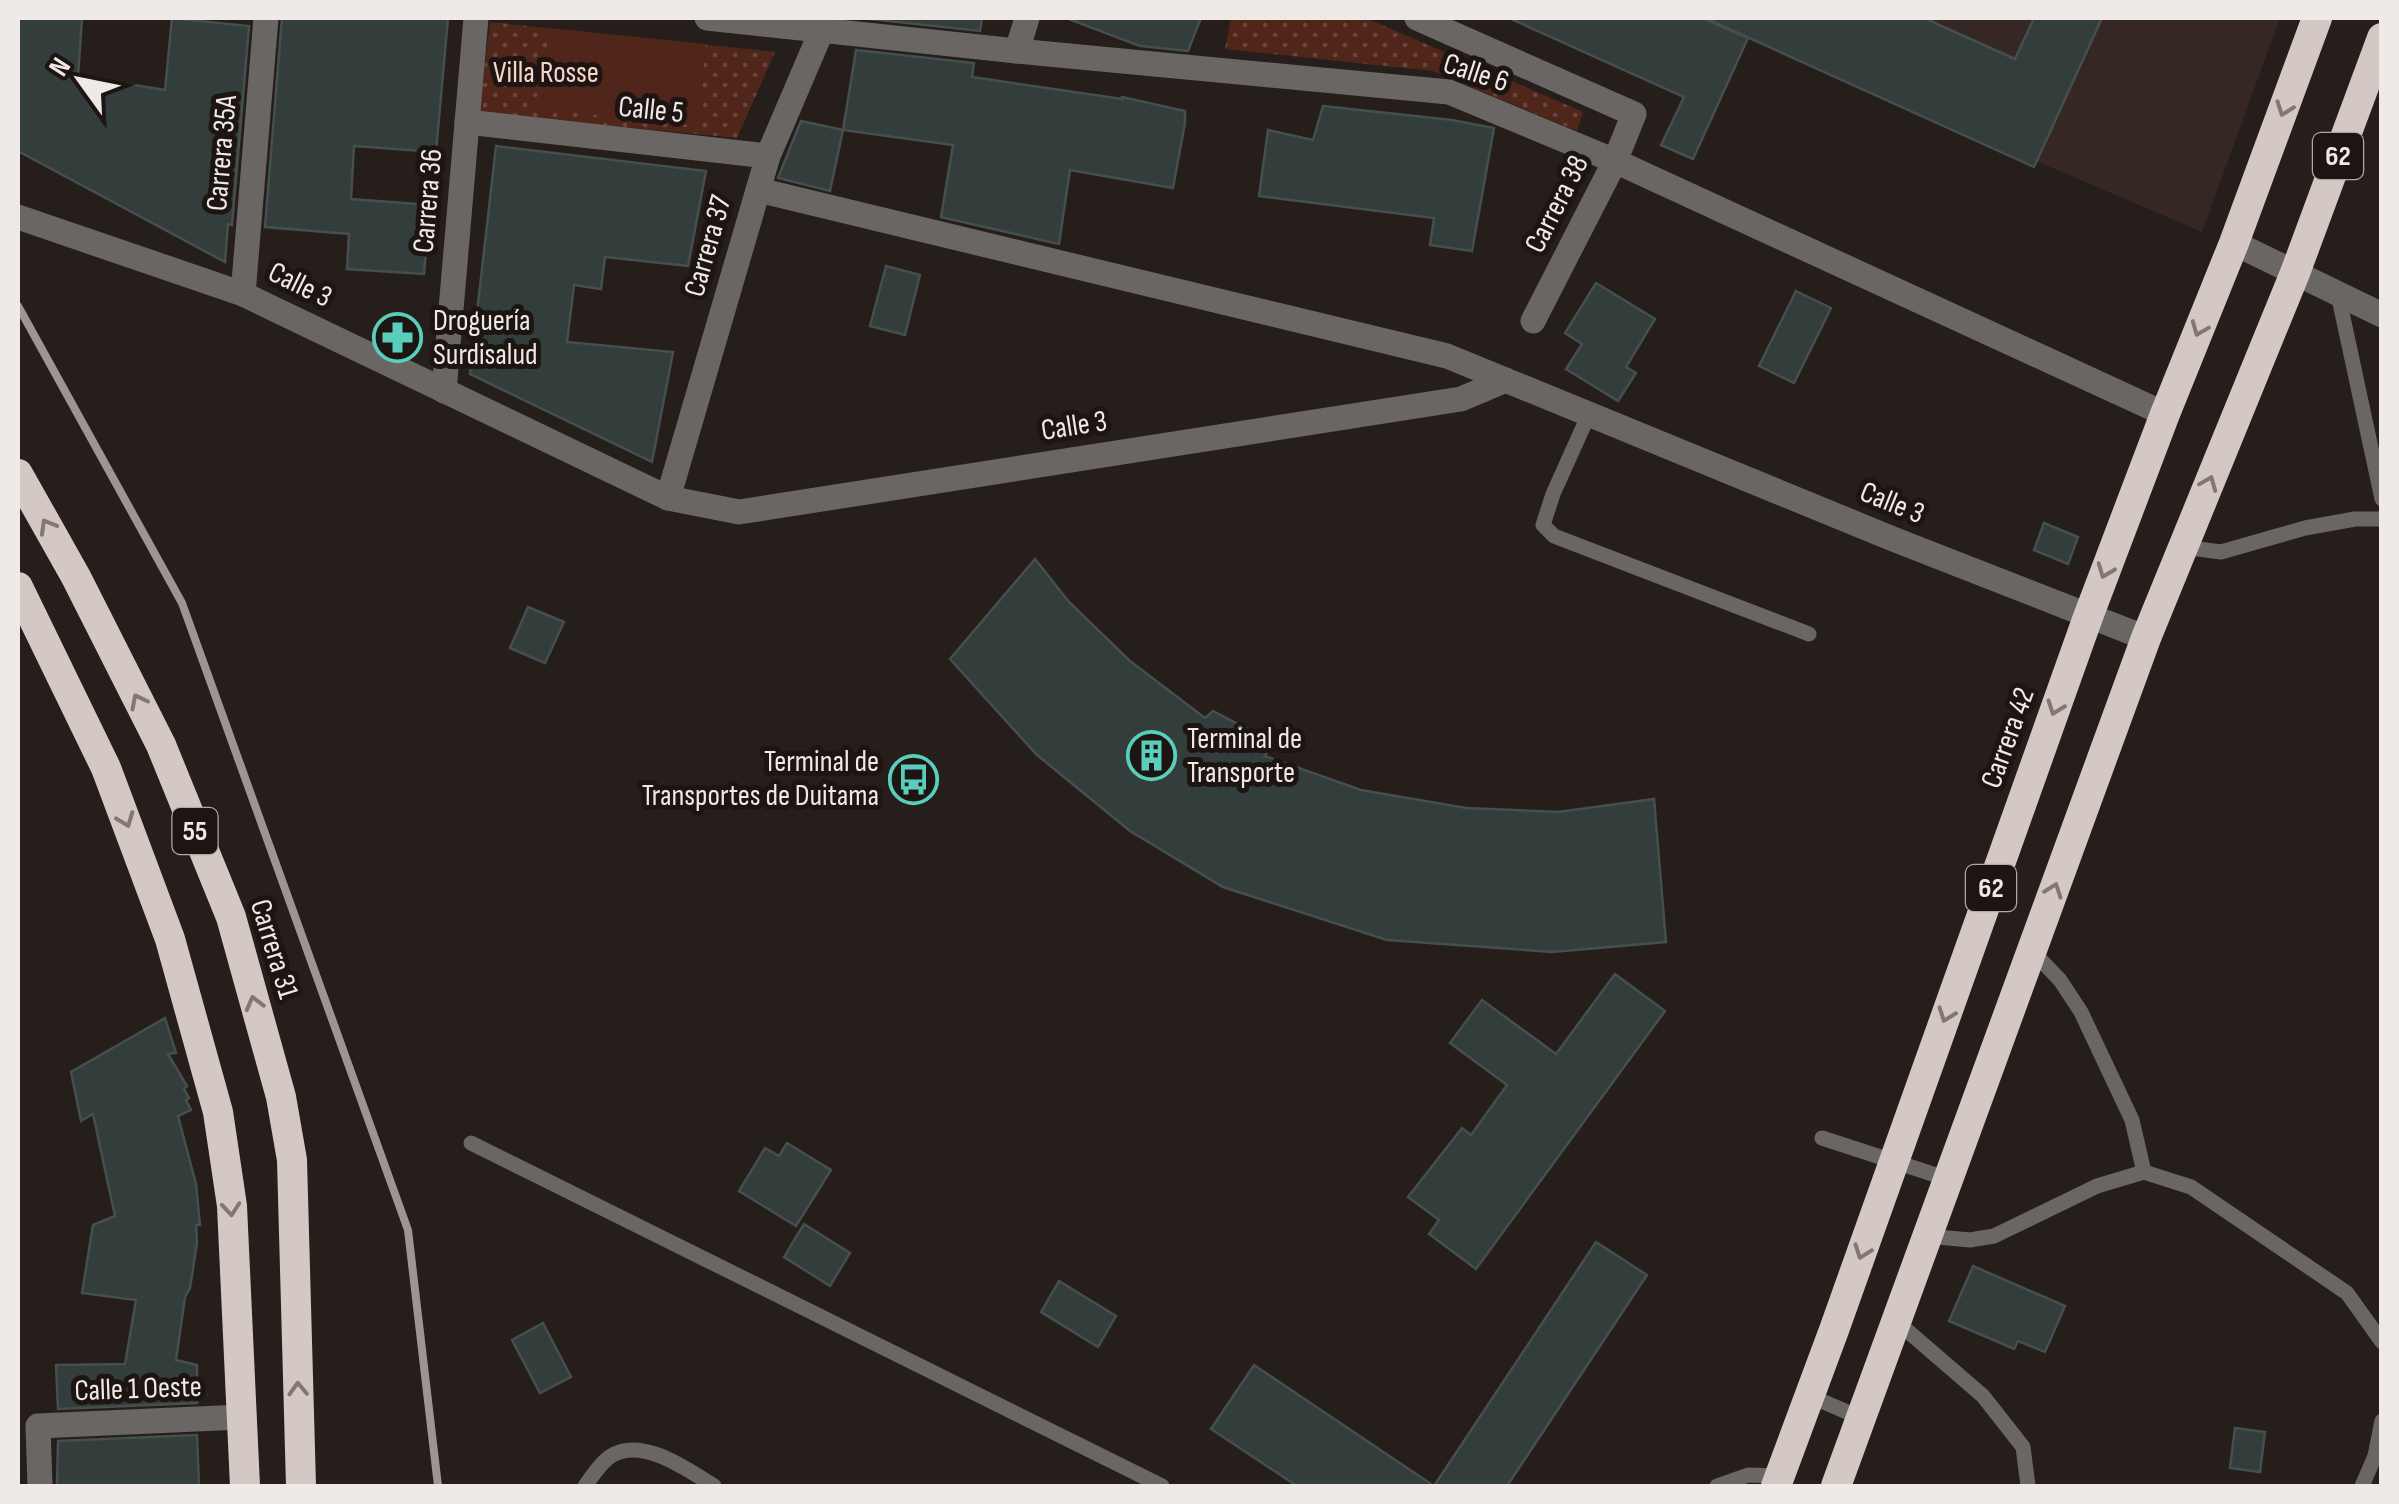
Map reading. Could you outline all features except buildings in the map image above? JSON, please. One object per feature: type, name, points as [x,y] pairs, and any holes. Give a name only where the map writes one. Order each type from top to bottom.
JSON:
[{"type":"highway","name":"Carrera 42","points":[[1778,1481],[2088,616],[2318,18]]},
{"type":"highway","name":"62","points":[[1836,1486],[2146,638],[2295,273],[2382,38]]},
{"type":"highway","name":"Carrera 31","points":[[18,474],[76,577],[161,745],[231,918],[280,1098],[292,1160],[301,1486]]},
{"type":"highway","name":"55","points":[[18,587],[119,802],[170,939],[218,1112],[232,1206],[245,1486]]},
{"type":"street","name":"Carrera 35A","points":[[243,294],[266,18]]},
{"type":"street","name":"Carrera 36","points":[[444,391],[476,18]]},
{"type":"street","name":"Calle 6","points":[[708,18],[825,23],[1017,51],[1448,92],[1615,161],[2165,414]]},
{"type":"street","points":[[1017,51],[1026,18]]},
{"type":"street","name":"Carrera 38","points":[[1417,18],[1634,114],[1615,161],[1533,321]]},
{"type":"street","name":"Carrera 37","points":[[668,498],[768,156],[825,23]]},
{"type":"street","name":"Calle 5","points":[[467,122],[768,156]]},
{"type":"street","points":[[758,190],[1447,356],[1506,380]]},
{"type":"street","name":"Calle 3","points":[[18,217],[243,294],[668,498],[740,512],[1461,399],[1506,380],[2146,638]]},
{"type":"street","points":[[2234,244],[2382,315]]},
{"type":"street","name":"Calle 1 Oeste","points":[[40,1486],[38,1426],[242,1417]]},
{"type":"lane","points":[[2338,294],[2382,499]]},
{"type":"lane","points":[[1589,414],[1542,525],[1554,536],[1809,634]]},
{"type":"lane","points":[[2183,547],[2221,552],[2305,528],[2382,519]]},
{"type":"lane","points":[[2032,950],[2060,980],[2081,1012],[2132,1120],[2144,1172]]},
{"type":"lane","points":[[1822,1138],[1948,1180]]},
{"type":"lane","points":[[471,1143],[1162,1486]]},
{"type":"lane","points":[[1927,1236],[1970,1240],[1994,1236],[2097,1186],[2144,1172],[2191,1187],[2347,1293],[2382,1342]]},
{"type":"lane","points":[[1896,1321],[1983,1396],[2023,1447],[2028,1486]]},
{"type":"lane","points":[[1810,1396],[1861,1418]]},
{"type":"lane","points":[[2362,1486],[2382,1421]]},
{"type":"lane","points":[[585,1486],[611,1456],[638,1449],[676,1462],[714,1486]]},
{"type":"lane","points":[[1717,1486],[1748,1475],[1778,1481]]},
{"type":"shaded area","points":[[1702,18],[2280,18],[2202,232]]},
{"type":"green space","points":[[1231,18],[1366,18],[1583,112],[1577,131],[1433,71],[1225,49]]},
{"type":"green space","name":"Villa Rosse","points":[[490,22],[775,52],[737,138],[479,113]]},
{"type":"green space","points":[[550,28],[706,44],[697,126],[541,109]]},
{"type":"railway","points":[[18,306],[182,603],[408,1230],[438,1486]]},
{"type":"place","name":"Droguería Surdisalud","points":[[398,338]]},
{"type":"place","name":"Terminal de Transporte","points":[[1152,756]]},
{"type":"place","name":"Terminal de Transportes de Duitama","points":[[914,779]]}]
